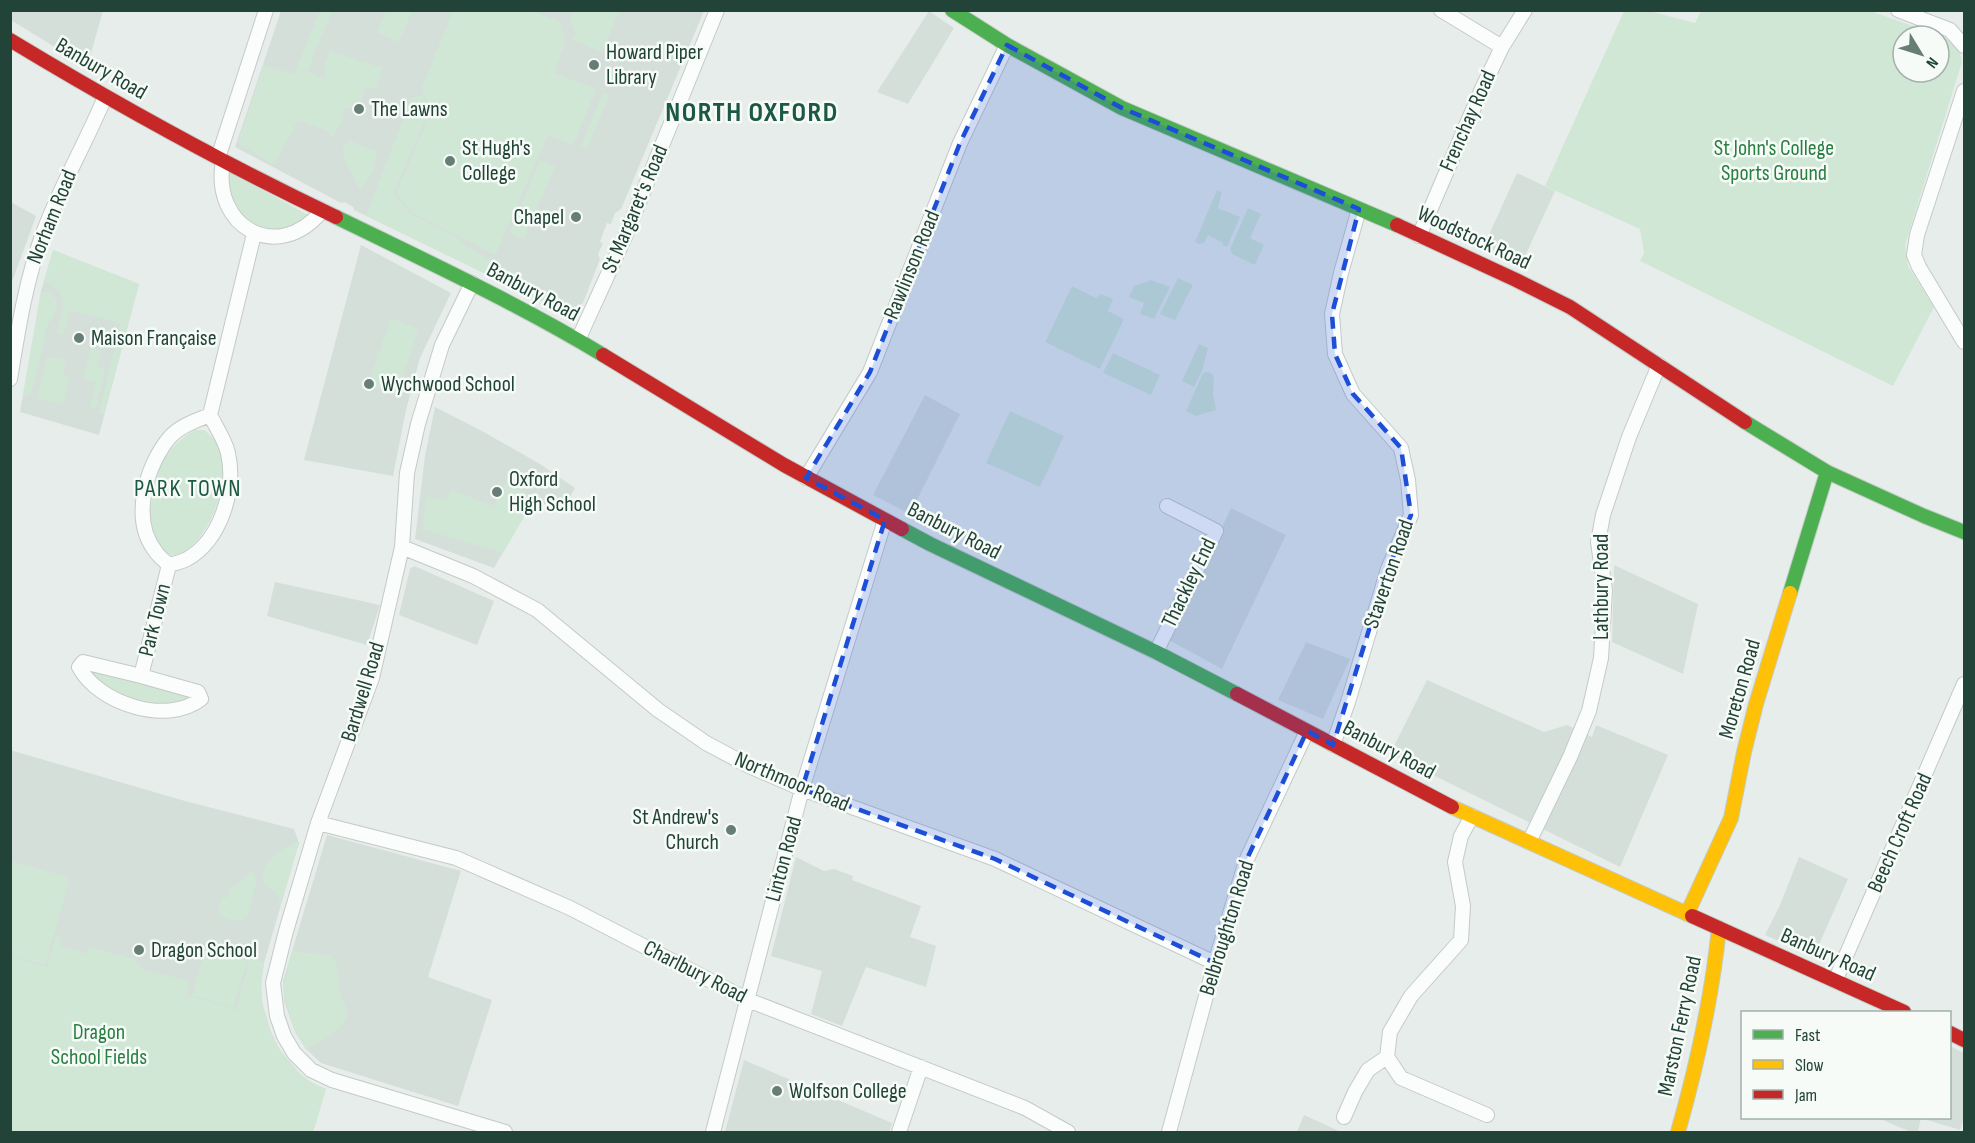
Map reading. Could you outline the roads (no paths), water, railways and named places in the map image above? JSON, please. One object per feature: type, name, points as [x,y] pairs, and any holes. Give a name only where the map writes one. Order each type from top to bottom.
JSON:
[{"type":"main road","name":"Woodstock Road","points":[[958,12],[1007,45],[1122,108],[1359,209],[1570,307],[1767,436],[1827,472],[1965,532]]},
{"type":"main road","name":"Banbury Road","points":[[10,40],[105,97],[221,160],[321,212],[472,283],[578,340],[807,478],[930,544],[1156,652],[1472,816],[1902,1011]]},
{"type":"main road","name":"Moreton Road","points":[[1687,914],[1731,818],[1756,704],[1827,472]]},
{"type":"main road","name":"Marston Ferry Road","points":[[1678,1132],[1711,994],[1719,928]]},
{"type":"main road","points":[[1951,1033],[1965,1040]]},
{"type":"street","points":[[266,10],[221,160],[225,199],[231,214],[254,234],[274,236],[293,232],[312,222],[321,212]]},
{"type":"street","name":"St Margaret's Road","points":[[578,340],[624,239],[717,10]]},
{"type":"street","points":[[1441,10],[1502,47]]},
{"type":"street","name":"Frenchay Road","points":[[1419,236],[1480,91],[1502,47],[1525,10]]},
{"type":"street","points":[[1898,10],[1950,30],[1964,44]]},
{"type":"street","name":"Rawlinson Road","points":[[807,478],[870,372],[960,142],[1007,45]]},
{"type":"street","points":[[1965,91],[1917,235],[1914,255],[1965,342]]},
{"type":"street","name":"Norham Road","points":[[10,379],[17,301],[27,281],[41,238],[65,181],[105,97]]},
{"type":"street","name":"Staverton Road","points":[[1333,745],[1388,568],[1411,515],[1408,480],[1401,448],[1353,394],[1335,354],[1332,314],[1359,209]]},
{"type":"street","points":[[210,415],[254,234]]},
{"type":"street","name":"Bardwell Road","points":[[472,283],[442,345],[417,424],[407,473],[402,547],[372,678],[318,823],[273,982],[277,1016],[284,1036],[294,1053],[311,1070],[332,1080],[505,1132]]},
{"type":"street","name":"Lathbury Road","points":[[1529,842],[1570,757],[1589,711],[1601,658],[1605,590],[1598,542],[1603,514],[1629,437],[1659,365]]},
{"type":"street","name":"Park Town","points":[[210,415],[228,452],[230,476],[226,503],[216,530],[199,551],[186,560],[169,565],[155,552],[144,524],[145,485],[153,461],[171,435],[210,415]]},
{"type":"street","name":"Thackley End","points":[[1156,652],[1216,531],[1167,506]]},
{"type":"street","name":"Linton Road","points":[[713,1132],[802,789],[885,520]]},
{"type":"street","name":"Northmoor Road","points":[[402,547],[473,576],[537,610],[658,710],[706,743],[749,766],[802,789],[995,859],[1215,963]]},
{"type":"street","name":"Park Town","points":[[141,676],[169,565]]},
{"type":"street","name":"Park Town","points":[[83,662],[141,676],[198,692],[201,699],[193,706],[171,710],[153,711],[133,707],[103,692],[84,677],[79,667],[83,662]]},
{"type":"street","name":"Beech Croft Road","points":[[1835,981],[1965,684]]},
{"type":"street","name":"Belbroughton Road","points":[[1169,1132],[1215,963],[1246,861],[1307,731]]},
{"type":"street","points":[[1472,816],[1461,836],[1455,862],[1463,906],[1461,940],[1411,996],[1389,1032],[1387,1057],[1401,1078],[1487,1115]]},
{"type":"street","name":"Charlbury Road","points":[[318,823],[456,858],[570,909],[748,1000],[1025,1108],[1068,1132]]},
{"type":"street","points":[[1344,1118],[1368,1070],[1387,1057]]},
{"type":"street","points":[[899,1132],[921,1067]]},
{"type":"place","name":"Howard Piper Library","points":[[594,65]]},
{"type":"place","name":"The Lawns","points":[[359,109]]},
{"type":"place","name":"St Hugh's College","points":[[450,161]]},
{"type":"place","name":"Chapel","points":[[576,217]]},
{"type":"place","name":"Maison Française","points":[[79,338]]},
{"type":"place","name":"Wychwood School","points":[[369,384]]},
{"type":"place","name":"Oxford High School","points":[[497,492]]},
{"type":"place","name":"St Andrew's Church","points":[[731,830]]},
{"type":"place","name":"Dragon School","points":[[139,950]]},
{"type":"place","name":"Wolfson College","points":[[777,1091]]},
{"type":"district","name":"NORTH OXFORD","points":[[752,112]]},
{"type":"district","name":"PARK TOWN","points":[[188,488]]},
{"type":"park label","name":"St John's College Sports Ground","points":[[1774,160]]},
{"type":"park label","name":"Dragon School Fields","points":[[99,1044]]}]
